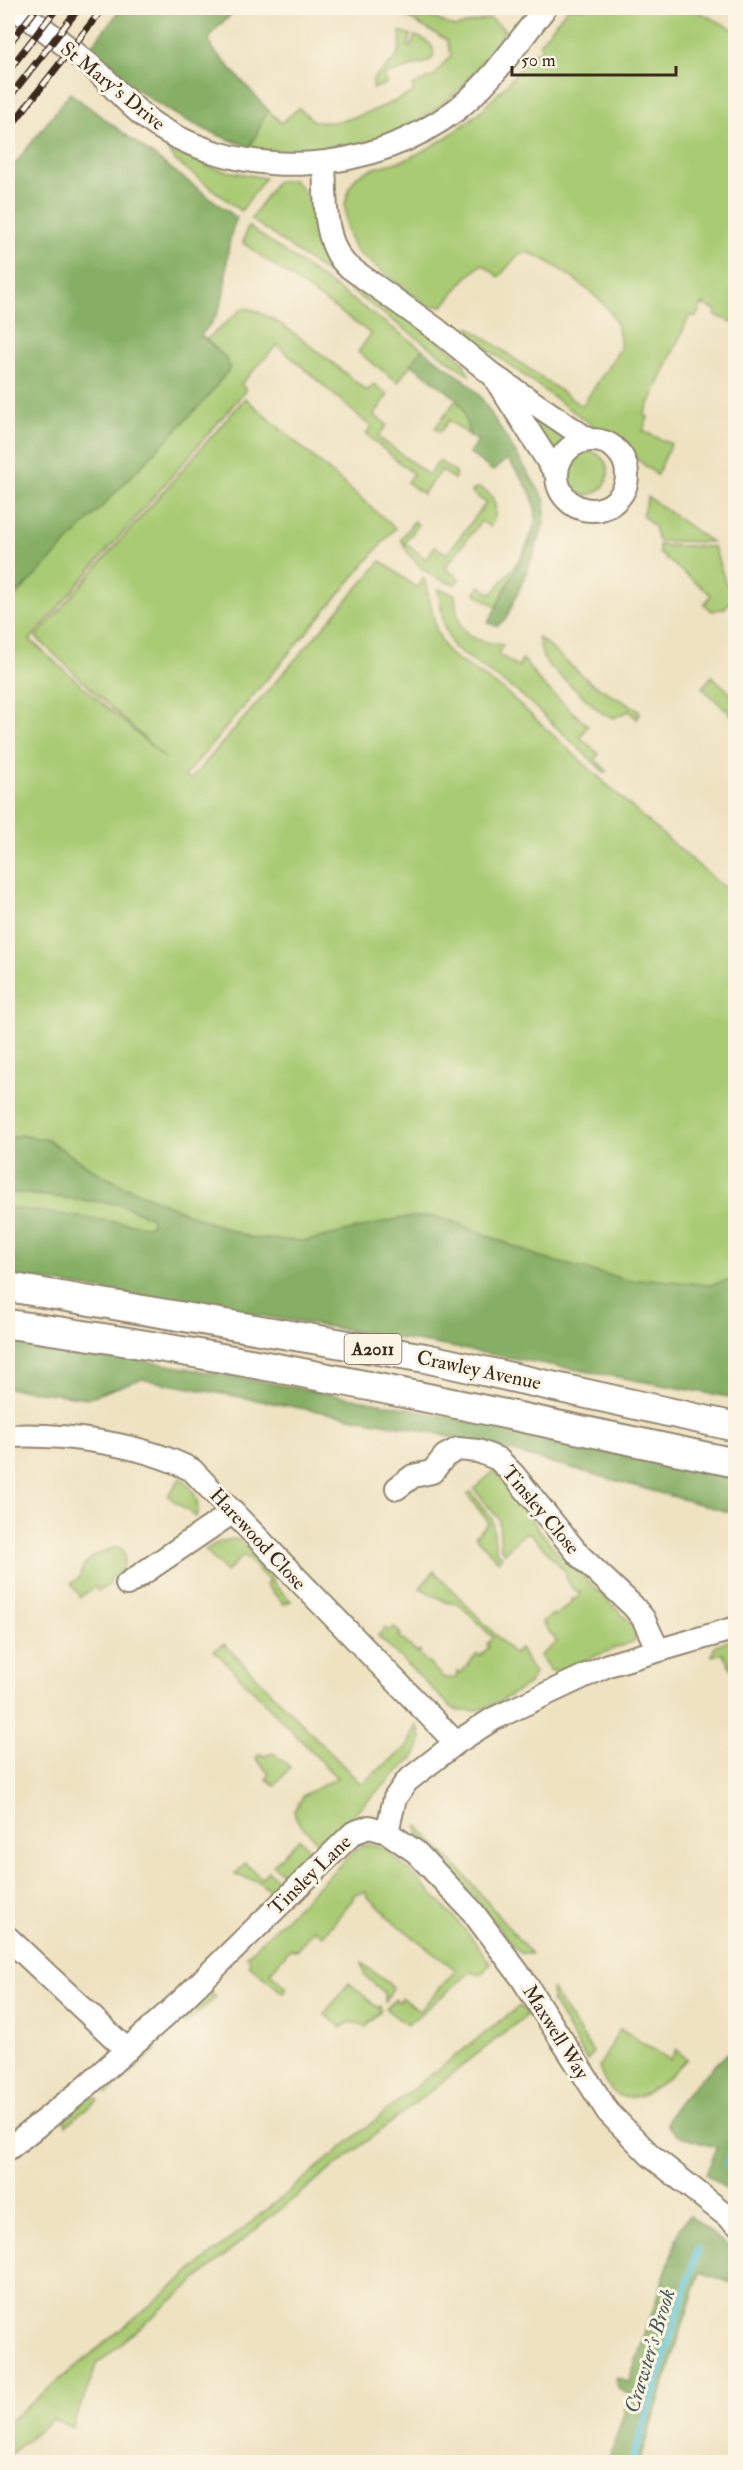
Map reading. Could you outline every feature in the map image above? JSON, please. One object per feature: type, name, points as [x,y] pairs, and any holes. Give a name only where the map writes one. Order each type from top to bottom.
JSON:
[{"type":"main road","name":"Crawley Avenue","points":[[8,1287],[425,1358],[735,1427]]},
{"type":"main road","name":"Crawley Avenue","points":[[8,1323],[72,1332],[417,1395],[735,1463]]},
{"type":"street","name":"St Mary's Drive","points":[[14,8],[95,70],[147,118],[185,141],[232,156],[288,164],[324,163],[382,149],[443,118],[473,94],[545,8]]},
{"type":"street","points":[[324,163],[331,236],[339,257],[351,269],[436,329],[494,376],[589,440]]},
{"type":"street","points":[[494,376],[557,475],[562,493],[576,506],[597,509],[615,500],[622,492],[626,479],[623,459],[609,444],[589,440],[579,442],[567,449],[559,461],[557,475]]},
{"type":"street","name":"Harewood Close","points":[[8,1436],[38,1435],[135,1449],[170,1458],[192,1470],[456,1743]]},
{"type":"street","name":"Tinsley Close","points":[[397,1488],[413,1476],[432,1472],[445,1456],[458,1449],[478,1451],[498,1459],[579,1555],[633,1606],[642,1618],[658,1650]]},
{"type":"street","points":[[127,1584],[233,1512]]},
{"type":"street","points":[[387,1832],[395,1798],[403,1785],[456,1743],[493,1719],[608,1665],[735,1628]]},
{"type":"street","name":"Tinsley Lane","points":[[8,2149],[81,2091],[179,2003],[354,1833],[369,1827],[387,1832]]},
{"type":"street","name":"Maxwell Way","points":[[387,1832],[416,1852],[471,1911],[522,1978],[608,2112],[650,2155],[735,2223]]},
{"type":"street","points":[[8,1938],[127,2050]]},
{"type":"green space","points":[[122,8],[238,8],[213,32],[209,41],[212,48],[268,110],[250,147],[204,129],[164,108],[88,50]]},
{"type":"green space","points":[[390,8],[414,10],[411,15],[420,19],[423,14],[455,27],[490,18],[505,30],[458,91],[429,114],[406,127],[381,138],[329,151],[276,152],[250,147],[268,110],[281,123],[299,108],[314,121],[338,121],[365,114],[414,92],[412,86],[434,76],[451,55],[447,40]]},
{"type":"green space","points":[[568,8],[691,8],[735,30],[735,324],[715,315],[716,310],[702,304],[696,317],[690,315],[644,415],[648,417],[643,431],[671,444],[657,475],[475,340],[468,326],[582,406],[620,349],[620,345],[616,324],[607,308],[574,279],[526,252],[517,256],[499,277],[482,264],[465,279],[443,306],[428,306],[356,251],[347,230],[345,205],[349,188],[357,176],[409,158],[463,126],[493,99],[534,52],[537,54],[542,47],[539,44]]},
{"type":"green space","points":[[400,31],[411,35],[408,47],[411,47],[415,36],[426,41],[432,46],[433,58],[427,62],[384,75],[387,83],[373,89],[373,79],[398,54]]},
{"type":"green space","points":[[70,93],[237,218],[232,230],[222,301],[218,312],[201,335],[227,359],[230,368],[206,399],[8,604],[8,173]]},
{"type":"green space","points":[[167,149],[216,169],[265,178],[241,211],[176,161]]},
{"type":"green space","points":[[293,180],[308,196],[317,197],[322,237],[462,360],[469,375],[251,219],[276,181]]},
{"type":"green space","points":[[248,226],[422,349],[398,382],[358,352],[371,334],[243,243]]},
{"type":"green space","points":[[243,308],[271,318],[288,329],[367,391],[374,384],[388,395],[374,415],[387,425],[378,437],[429,475],[439,461],[456,473],[454,479],[441,470],[423,494],[407,482],[413,474],[366,434],[371,427],[277,345],[241,384],[246,390],[30,640],[166,759],[36,637],[245,398],[395,528],[185,776],[190,780],[381,561],[417,588],[424,578],[437,632],[448,653],[505,691],[639,814],[735,897],[735,1349],[8,1241],[8,567],[198,333],[206,340]]},
{"type":"green space","points":[[422,349],[466,381],[480,396],[545,500],[543,525],[532,559],[506,619],[497,626],[488,623],[532,533],[535,521],[533,499],[519,474],[507,459],[493,471],[469,453],[478,441],[469,435],[463,409],[457,399],[411,364]]},
{"type":"green space","points":[[457,399],[463,409],[469,435],[449,420],[440,432],[435,428]]},
{"type":"green space","points":[[519,402],[573,441],[564,447],[555,460]]},
{"type":"green space","points":[[586,451],[595,452],[602,457],[607,464],[607,482],[602,489],[595,494],[586,495],[577,494],[570,489],[565,482],[564,473],[565,464],[570,457],[577,452]]},
{"type":"green space","points":[[476,488],[488,493],[492,498],[495,515],[490,527],[481,521],[445,568],[460,579],[455,584],[446,582],[429,574],[415,562],[401,539],[414,521],[418,525],[405,543],[426,559],[435,546],[447,554],[486,503],[471,492]]},
{"type":"green space","points":[[648,497],[711,542],[658,541],[654,526],[642,515]]},
{"type":"green space","points":[[659,545],[714,547],[726,584],[735,594],[725,608],[712,611],[704,604],[711,595],[659,553]]},
{"type":"green space","points":[[522,556],[496,607],[475,593],[480,586],[492,594]]},
{"type":"green space","points":[[438,589],[455,594],[458,618],[466,632],[480,640],[503,645],[498,654],[518,667],[523,659],[541,683],[588,726],[580,737],[599,754],[595,759],[607,771],[605,773],[524,697],[453,647],[444,626]]},
{"type":"green space","points":[[538,637],[591,683],[637,709],[640,713],[637,719],[629,711],[614,718],[602,713],[550,667],[543,658]]},
{"type":"green space","points":[[712,676],[731,694],[735,710],[732,715],[702,688]]},
{"type":"green space","points":[[20,1135],[48,1140],[98,1173],[124,1186],[252,1238],[307,1241],[401,1218],[429,1216],[452,1221],[545,1259],[632,1281],[652,1279],[709,1285],[735,1279],[735,1398],[434,1344],[8,1275],[8,1207],[146,1226],[153,1224],[150,1217],[119,1204],[8,1192],[8,1139]]},
{"type":"green space","points":[[8,1336],[407,1408],[732,1478],[735,1482],[735,1514],[503,1449],[426,1431],[141,1379],[88,1398],[8,1388]]},
{"type":"green space","points":[[494,1471],[559,1555],[635,1627],[637,1634],[634,1641],[557,1671],[551,1671],[540,1656],[557,1642],[542,1622],[553,1614],[555,1616],[580,1593],[573,1589],[565,1576],[567,1574],[530,1533],[525,1533],[504,1553],[501,1548],[499,1519],[474,1489]]},
{"type":"green space","points":[[180,1478],[195,1495],[198,1505],[196,1517],[168,1496]]},
{"type":"green space","points":[[471,1492],[492,1519],[496,1550],[502,1557],[498,1561],[475,1536],[489,1523],[467,1494]]},
{"type":"green space","points":[[232,1539],[239,1540],[271,1571],[272,1582],[291,1601],[284,1604],[266,1585],[269,1581],[244,1555],[226,1572],[205,1550],[217,1543]]},
{"type":"green space","points":[[122,1548],[125,1556],[123,1569],[109,1580],[111,1584],[98,1591],[95,1587],[80,1597],[71,1583],[79,1578],[87,1562],[102,1552]]},
{"type":"green space","points":[[434,1571],[514,1654],[520,1649],[534,1673],[529,1684],[491,1706],[460,1711],[451,1707],[378,1636],[385,1628],[389,1631],[394,1627],[401,1634],[399,1636],[417,1653],[420,1651],[420,1655],[444,1678],[456,1678],[457,1672],[461,1673],[477,1654],[480,1656],[489,1647],[487,1644],[493,1638],[458,1603],[448,1603],[420,1588]]},
{"type":"green space","points":[[735,1639],[735,1674],[722,1653],[712,1656],[715,1645]]},
{"type":"green space","points":[[224,1644],[361,1784],[408,1746],[416,1725],[420,1733],[421,1741],[414,1757],[320,1845],[297,1820],[294,1811],[304,1795],[337,1778],[214,1650]]},
{"type":"green space","points":[[273,1753],[290,1767],[275,1786],[267,1779],[269,1774],[256,1758],[260,1754],[265,1756]]},
{"type":"green space","points":[[418,1826],[461,1871],[531,1954],[522,1954],[514,1947],[474,1896],[418,1833]]},
{"type":"green space","points":[[299,1839],[314,1854],[288,1878],[273,1865]]},
{"type":"green space","points":[[367,1845],[383,1849],[409,1871],[472,1938],[490,1964],[481,1975],[471,1972],[407,2025],[386,2009],[395,1999],[398,2002],[402,1998],[419,2011],[456,1970],[385,1915],[386,1913],[367,1897],[366,1892],[353,1895],[353,1899],[323,1936],[314,1929],[296,1951],[291,1948],[270,1973],[287,1988],[283,1993],[249,1965],[251,1963],[247,1956],[348,1857],[359,1847]]},
{"type":"green space","points":[[245,1863],[261,1878],[268,1871],[281,1883],[272,1892],[257,1881],[235,1875]]},
{"type":"green space","points":[[362,1963],[393,1987],[385,2003],[385,1993],[365,1976]]},
{"type":"green space","points":[[349,1983],[378,2008],[380,2006],[381,2010],[366,2027],[350,2022],[341,2027],[324,2014]]},
{"type":"green space","points":[[551,1988],[593,2052],[587,2061],[552,2001]]},
{"type":"green space","points":[[208,1990],[216,1997],[186,2024],[178,2016]]},
{"type":"green space","points":[[520,2006],[528,2014],[268,2219],[98,2363],[72,2427],[53,2419],[8,2456],[8,2422],[424,2080]]},
{"type":"green space","points":[[620,2029],[670,2060],[676,2050],[687,2059],[653,2089],[629,2098],[618,2095],[607,2085],[599,2067]]},
{"type":"green space","points":[[149,2043],[156,2050],[107,2094],[104,2083]]},
{"type":"green space","points":[[735,2046],[735,2196],[706,2174],[717,2148],[682,2136],[667,2124],[671,2114],[686,2093]]},
{"type":"green space","points":[[89,2095],[98,2100],[66,2125],[63,2117]]},
{"type":"green space","points":[[689,2215],[735,2252],[735,2284],[700,2272],[639,2462],[608,2462],[630,2395],[619,2389],[615,2380],[616,2377],[629,2382],[681,2226]]},
{"type":"waterway","name":"Crawter's Brook","points":[[727,2165],[736,2138]]},
{"type":"waterway","name":"Crawter's Brook","points":[[632,2462],[698,2249]]},
{"type":"railway","points":[[8,45],[37,8]]},
{"type":"railway","points":[[8,71],[57,8]]},
{"type":"railway","points":[[8,99],[79,8]]},
{"type":"railway","points":[[8,130],[103,8]]}]
